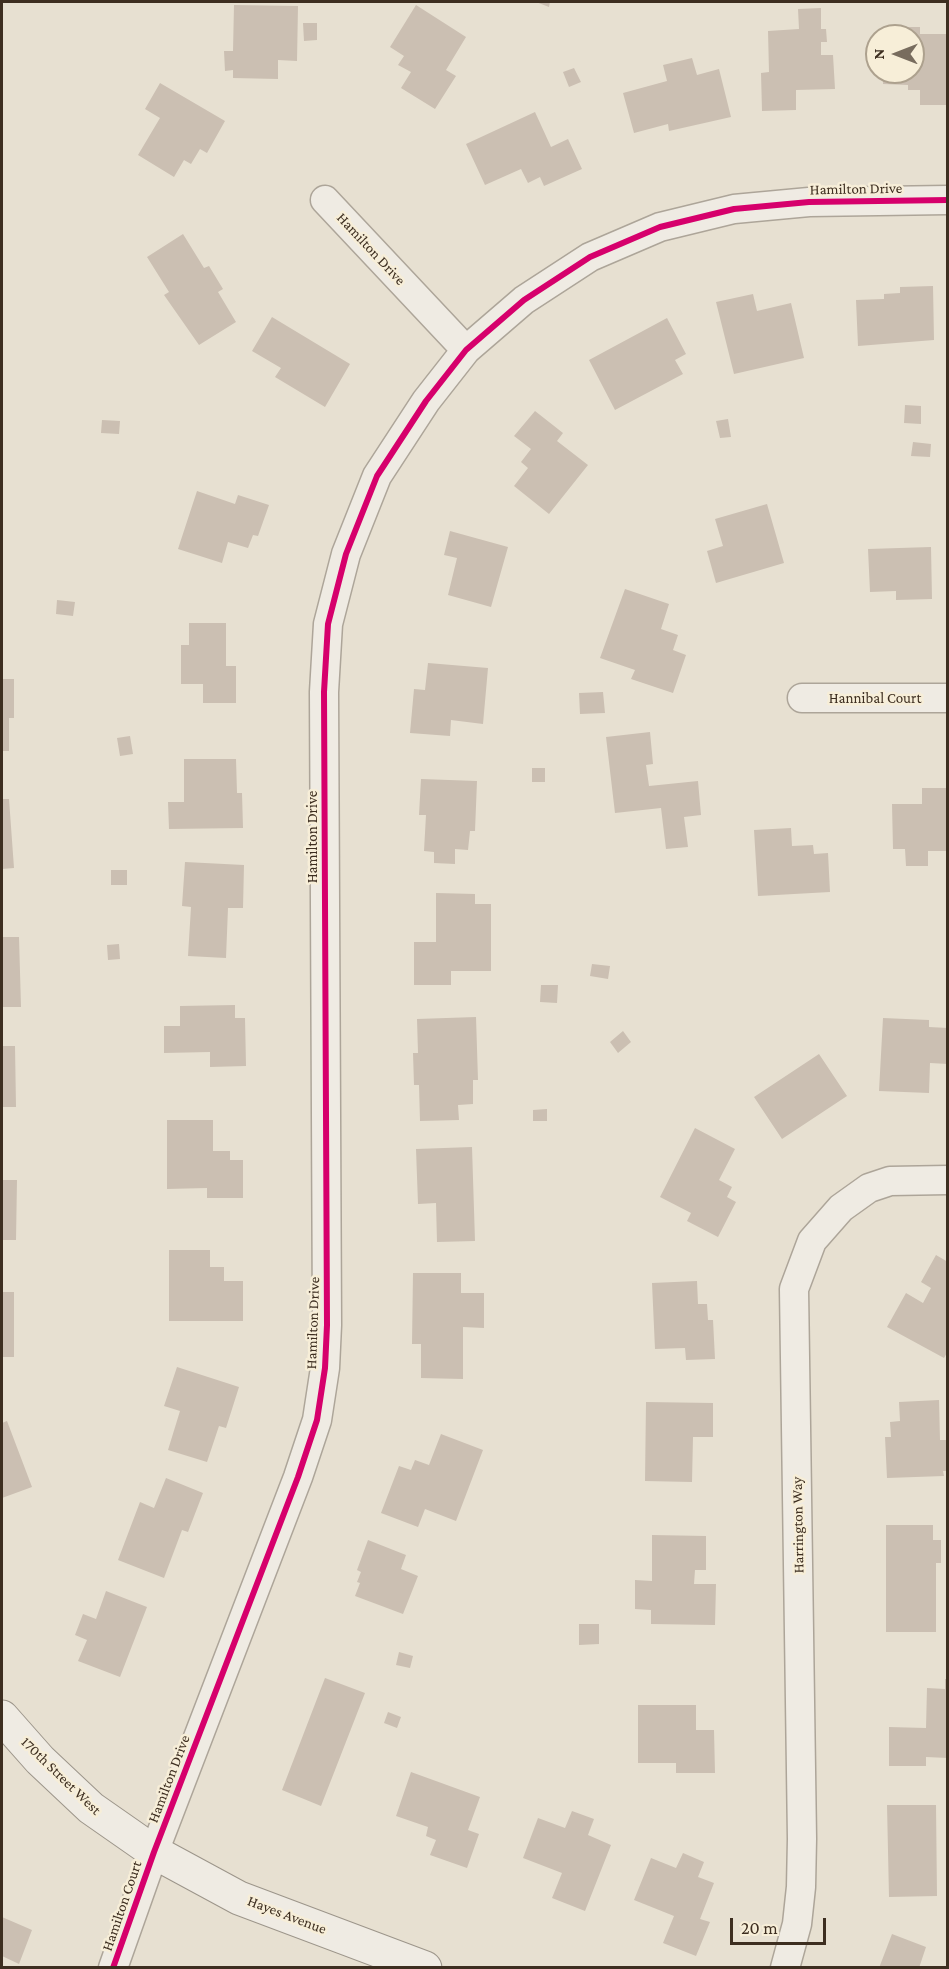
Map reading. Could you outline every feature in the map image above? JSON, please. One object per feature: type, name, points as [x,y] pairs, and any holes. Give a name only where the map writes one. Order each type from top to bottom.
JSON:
[{"type":"street","name":"Hamilton Drive","points":[[325,200],[466,350]]},
{"type":"street","name":"Hamilton Drive","points":[[154,1852],[298,1477],[317,1420],[325,1368],[327,1313],[324,692],[328,624],[345,554],[376,476],[426,401],[466,350],[524,300],[590,257],[660,227],[734,208],[809,202],[948,200]]},
{"type":"street","name":"Hannibal Court","points":[[802,698],[948,698]]},
{"type":"street","name":"Harrington Way","points":[[785,1968],[797,1924],[801,1887],[802,1839],[794,1289],[812,1241],[841,1208],[869,1188],[890,1181],[948,1180]]},
{"type":"street","name":"170th Street West","points":[[2,1718],[40,1760],[91,1808],[154,1852]]},
{"type":"street","name":"Hamilton Court","points":[[113,1968],[154,1852]]},
{"type":"street","name":"Hayes Avenue","points":[[154,1852],[239,1898],[425,1968]]},
{"type":"building","points":[[536,2],[550,2],[549,7]]},
{"type":"building","points":[[234,5],[298,6],[297,61],[278,60],[278,79],[233,78],[233,70],[225,71],[224,51],[233,51]]},
{"type":"building","points":[[416,5],[466,37],[446,70],[456,76],[435,109],[401,88],[411,72],[398,65],[404,56],[390,47]]},
{"type":"building","points":[[821,8],[821,29],[826,29],[827,42],[821,42],[821,55],[833,55],[835,89],[796,90],[796,110],[762,111],[761,73],[769,72],[768,31],[799,29],[798,9]]},
{"type":"building","points":[[303,23],[317,23],[317,40],[304,41]]},
{"type":"building","points":[[925,34],[948,34],[948,105],[920,105],[920,90],[908,90],[908,85],[883,84],[925,84]]},
{"type":"building","points":[[692,58],[697,75],[719,69],[731,117],[669,131],[668,124],[634,133],[623,93],[667,81],[663,65]]},
{"type":"building","points":[[574,68],[581,82],[569,87],[563,72]]},
{"type":"building","points":[[160,83],[225,121],[207,153],[200,149],[191,164],[184,160],[174,177],[138,155],[160,118],[145,109]]},
{"type":"building","points":[[535,112],[551,147],[568,139],[582,169],[544,186],[540,177],[528,183],[521,169],[485,185],[466,144]]},
{"type":"building","points":[[183,234],[204,268],[209,266],[223,289],[218,292],[236,322],[199,345],[164,295],[169,292],[147,257]]},
{"type":"building","points":[[933,286],[934,340],[858,346],[856,300],[884,299],[884,294],[900,293],[900,287]]},
{"type":"building","points":[[753,294],[757,311],[791,303],[804,358],[734,374],[716,302]]},
{"type":"building","points":[[272,317],[350,364],[325,407],[275,377],[281,368],[252,351]]},
{"type":"building","points":[[667,318],[686,354],[675,360],[683,374],[615,410],[589,360]]},
{"type":"building","points":[[905,405],[921,406],[921,424],[904,423]]},
{"type":"building","points":[[535,411],[563,433],[557,441],[588,465],[549,514],[514,486],[528,468],[521,462],[531,449],[514,436]]},
{"type":"building","points":[[728,419],[731,437],[720,438],[716,421]]},
{"type":"building","points":[[102,420],[120,421],[119,434],[101,433]]},
{"type":"building","points":[[913,442],[931,444],[930,457],[911,456]]},
{"type":"building","points":[[197,491],[235,504],[238,495],[269,505],[258,536],[253,535],[248,548],[228,542],[222,563],[178,549]]},
{"type":"building","points":[[767,504],[784,563],[716,583],[707,551],[723,546],[715,519]]},
{"type":"building","points":[[450,531],[508,547],[491,607],[448,595],[457,558],[444,555]]},
{"type":"building","points":[[931,547],[932,599],[896,600],[896,591],[870,592],[868,549]]},
{"type":"building","points":[[625,589],[669,604],[661,629],[678,635],[673,650],[686,655],[673,693],[631,679],[635,670],[600,658]]},
{"type":"building","points":[[57,600],[75,602],[73,616],[56,614]]},
{"type":"building","points":[[189,623],[226,623],[226,666],[236,666],[236,703],[203,703],[203,684],[181,684],[181,645],[189,645]]},
{"type":"building","points":[[428,663],[488,668],[483,724],[451,720],[450,736],[410,733],[414,689],[425,690]]},
{"type":"building","points":[[2,679],[14,679],[14,718],[9,718],[9,751],[2,751]]},
{"type":"building","points":[[603,692],[605,713],[580,714],[579,693]]},
{"type":"building","points":[[650,732],[653,764],[646,765],[649,786],[698,781],[701,815],[684,817],[688,847],[666,849],[661,808],[615,813],[606,737]]},
{"type":"building","points":[[130,736],[133,754],[120,756],[117,738]]},
{"type":"building","points":[[184,759],[236,759],[237,793],[242,793],[243,828],[169,829],[168,802],[184,802]]},
{"type":"building","points":[[532,768],[545,768],[545,782],[532,782]]},
{"type":"building","points":[[421,779],[477,781],[475,831],[470,831],[468,850],[455,849],[455,864],[434,863],[434,852],[424,851],[426,815],[419,815]]},
{"type":"building","points":[[922,788],[948,788],[948,851],[928,851],[928,866],[906,866],[905,849],[893,849],[892,804],[922,804]]},
{"type":"building","points":[[2,799],[9,799],[14,868],[2,869]]},
{"type":"building","points":[[791,828],[792,846],[813,845],[814,854],[828,853],[830,892],[758,896],[754,830]]},
{"type":"building","points":[[185,862],[244,865],[243,908],[228,908],[226,958],[188,956],[191,907],[182,906]]},
{"type":"building","points":[[111,870],[127,870],[127,885],[111,885]]},
{"type":"building","points":[[436,893],[475,894],[475,904],[491,904],[491,971],[451,971],[451,985],[414,985],[414,942],[436,942]]},
{"type":"building","points":[[2,937],[19,937],[21,1007],[2,1007]]},
{"type":"building","points":[[119,944],[120,959],[108,960],[107,945]]},
{"type":"building","points":[[592,964],[610,966],[608,979],[590,976]]},
{"type":"building","points":[[541,985],[558,985],[557,1003],[540,1002]]},
{"type":"building","points":[[235,1005],[235,1018],[245,1018],[246,1066],[210,1067],[210,1052],[164,1053],[164,1026],[180,1026],[180,1006]]},
{"type":"building","points":[[476,1017],[478,1080],[473,1080],[473,1104],[458,1105],[459,1120],[420,1121],[419,1085],[414,1085],[413,1053],[418,1053],[417,1019]]},
{"type":"building","points":[[883,1018],[929,1020],[929,1027],[948,1028],[948,1064],[930,1063],[929,1093],[879,1091]]},
{"type":"building","points":[[623,1031],[631,1042],[618,1053],[610,1042]]},
{"type":"building","points":[[2,1046],[15,1046],[16,1107],[2,1107]]},
{"type":"building","points":[[819,1054],[847,1096],[782,1139],[754,1097]]},
{"type":"building","points":[[547,1109],[547,1121],[533,1121],[533,1110]]},
{"type":"building","points":[[167,1120],[213,1120],[213,1151],[230,1151],[230,1160],[243,1160],[243,1198],[207,1198],[207,1188],[167,1189]]},
{"type":"building","points":[[695,1128],[735,1149],[719,1180],[732,1187],[727,1197],[736,1202],[718,1237],[687,1221],[691,1213],[660,1197]]},
{"type":"building","points":[[472,1147],[475,1241],[437,1242],[436,1203],[418,1204],[416,1149]]},
{"type":"building","points":[[2,1180],[17,1180],[16,1240],[2,1240]]},
{"type":"building","points":[[169,1250],[210,1250],[210,1267],[224,1267],[224,1281],[243,1281],[243,1321],[169,1321]]},
{"type":"building","points":[[936,1255],[948,1262],[948,1351],[944,1358],[887,1327],[906,1293],[923,1303],[931,1288],[921,1282]]},
{"type":"building","points":[[413,1273],[461,1273],[461,1293],[484,1293],[484,1328],[463,1327],[463,1379],[421,1378],[421,1344],[412,1344]]},
{"type":"building","points":[[697,1281],[698,1304],[707,1304],[708,1320],[713,1320],[715,1359],[686,1360],[685,1348],[655,1349],[652,1283]]},
{"type":"building","points":[[2,1292],[14,1292],[14,1357],[2,1357]]},
{"type":"building","points":[[177,1367],[239,1387],[226,1428],[219,1426],[207,1462],[168,1450],[180,1411],[164,1406]]},
{"type":"building","points":[[939,1400],[940,1440],[948,1440],[948,1471],[943,1471],[944,1476],[887,1478],[885,1437],[891,1437],[890,1422],[900,1421],[899,1402]]},
{"type":"building","points":[[646,1402],[713,1403],[713,1437],[693,1437],[692,1482],[645,1481]]},
{"type":"building","points":[[7,1421],[32,1487],[2,1498],[2,1423]]},
{"type":"building","points":[[441,1434],[483,1450],[456,1521],[425,1509],[418,1527],[381,1513],[399,1466],[411,1470],[415,1460],[429,1465]]},
{"type":"building","points":[[166,1478],[203,1493],[188,1532],[182,1530],[164,1578],[118,1560],[140,1502],[154,1508]]},
{"type":"building","points":[[886,1525],[933,1525],[933,1540],[941,1540],[941,1563],[936,1563],[936,1632],[886,1632]]},
{"type":"building","points":[[652,1535],[706,1536],[706,1570],[695,1570],[694,1584],[716,1584],[715,1625],[651,1624],[651,1610],[635,1609],[635,1580],[652,1581]]},
{"type":"building","points":[[368,1540],[406,1555],[401,1569],[418,1576],[403,1614],[355,1596],[361,1572],[357,1570]]},
{"type":"building","points":[[106,1591],[147,1607],[120,1677],[78,1661],[87,1640],[75,1635],[83,1614],[96,1619]]},
{"type":"building","points":[[579,1624],[599,1624],[599,1644],[579,1645]]},
{"type":"building","points":[[399,1652],[413,1656],[410,1668],[396,1665]]},
{"type":"building","points":[[325,1678],[365,1693],[321,1806],[282,1790]]},
{"type":"building","points":[[945,1679],[948,1679],[948,1758],[926,1757],[926,1766],[889,1766],[889,1727],[926,1728],[927,1688],[945,1689]]},
{"type":"building","points":[[638,1705],[696,1705],[696,1730],[714,1730],[715,1773],[676,1773],[676,1763],[638,1763]]},
{"type":"building","points":[[388,1712],[401,1717],[397,1728],[384,1723]]},
{"type":"building","points":[[411,1772],[480,1797],[468,1830],[479,1834],[467,1868],[430,1855],[436,1840],[426,1836],[428,1827],[396,1816]]},
{"type":"building","points":[[887,1805],[936,1805],[937,1896],[889,1897]]},
{"type":"building","points":[[572,1811],[594,1819],[588,1835],[611,1845],[585,1911],[552,1898],[562,1873],[523,1858],[538,1818],[565,1828]]},
{"type":"building","points":[[683,1853],[704,1862],[698,1877],[714,1883],[700,1919],[710,1922],[696,1956],[663,1943],[674,1916],[634,1900],[651,1858],[676,1868]]},
{"type":"building","points":[[2,1917],[32,1930],[19,1964],[2,1956]]},
{"type":"building","points":[[892,1934],[926,1947],[919,1968],[879,1968]]},
{"type":"cycle path","points":[[113,1968],[154,1852],[298,1477],[317,1420],[325,1368],[327,1325],[324,692],[328,624],[346,554],[377,476],[426,401],[466,350],[524,300],[590,257],[660,227],[734,209],[809,202],[948,200]]}]
